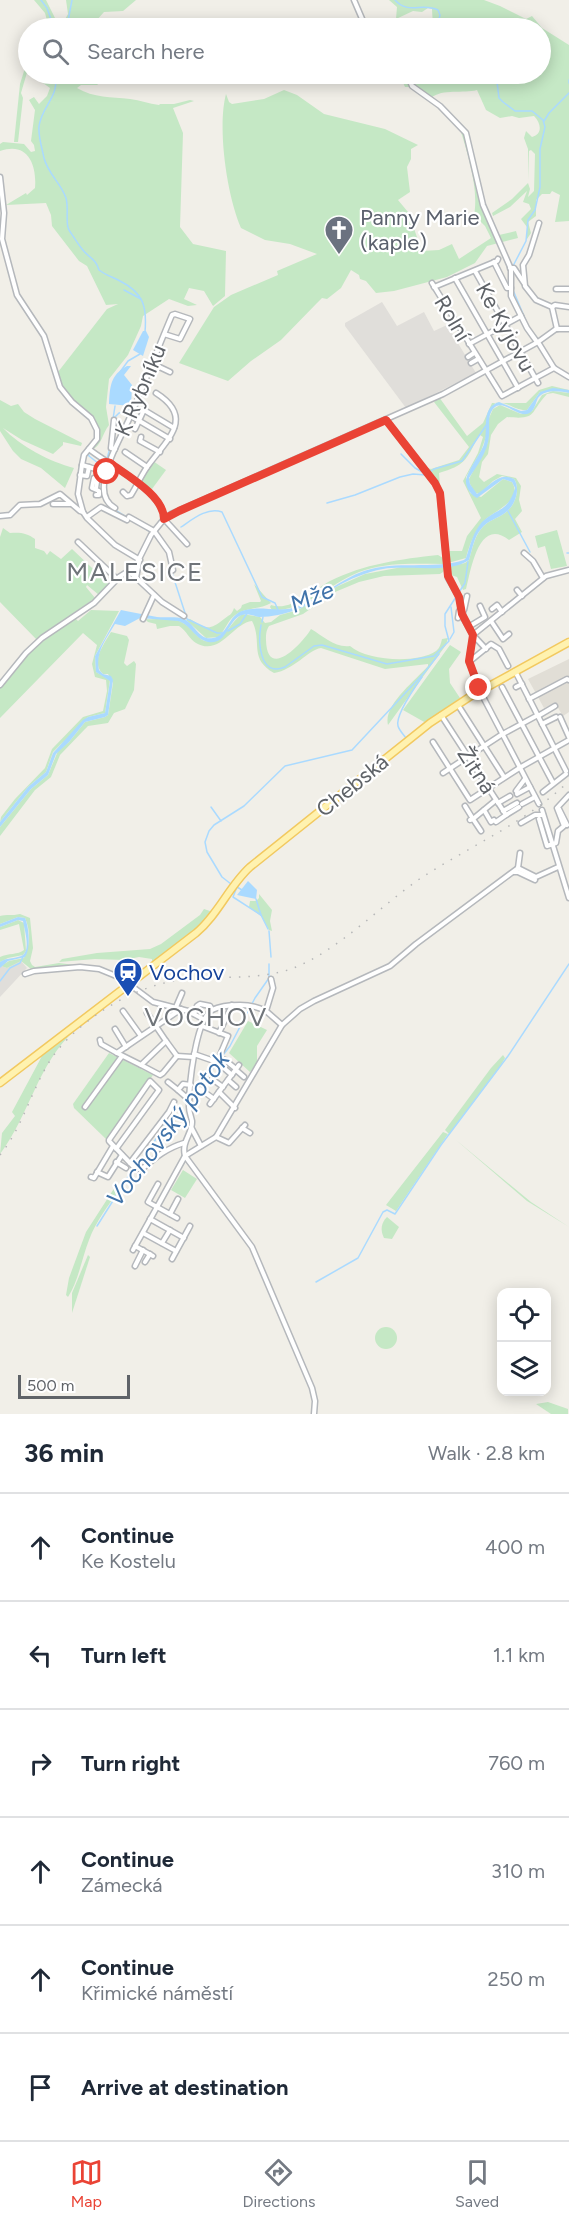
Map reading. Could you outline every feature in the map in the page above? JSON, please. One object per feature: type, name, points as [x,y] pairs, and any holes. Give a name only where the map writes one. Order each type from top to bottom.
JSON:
[{"type":"main road","name":"Chebská","points":[[0,1083],[200,930],[250,867],[441,715],[569,642]]},
{"type":"street","points":[[354,0],[362,18]]},
{"type":"street","points":[[411,84],[440,106],[466,133],[483,205],[503,252],[525,286],[536,300],[552,307],[555,305],[569,308]]},
{"type":"street","points":[[0,177],[4,213],[2,239],[17,296],[44,336],[60,387],[95,424],[98,436],[84,456],[87,476],[82,475]]},
{"type":"street","points":[[525,286],[523,265],[529,255],[539,223]]},
{"type":"street","points":[[498,259],[455,278],[518,388],[536,381],[554,368]]},
{"type":"street","points":[[494,262],[507,288],[511,288]]},
{"type":"street","points":[[513,268],[511,296],[521,316],[554,368],[569,377]]},
{"type":"street","name":"Ke Kyjovu","points":[[475,271],[536,381]]},
{"type":"street","name":"Rolní","points":[[455,278],[433,285],[502,396],[518,388]]},
{"type":"street","points":[[556,290],[569,289]]},
{"type":"street","points":[[552,307],[557,328]]},
{"type":"street","name":"K Rybníku","points":[[96,495],[99,495],[99,489],[92,488],[94,478],[102,480],[108,461],[131,416],[164,334],[175,314],[190,319],[181,339],[164,334]]},
{"type":"street","points":[[469,344],[521,316]]},
{"type":"street","points":[[136,579],[140,561],[153,532],[164,519],[436,397],[520,352],[557,328],[569,329]]},
{"type":"street","name":"Rolní","points":[[468,357],[474,352]]},
{"type":"street","name":"Rolní","points":[[471,363],[478,359]]},
{"type":"street","points":[[151,363],[169,371]]},
{"type":"street","points":[[123,492],[130,496],[147,468],[170,439],[174,428],[175,417],[169,401],[156,393]]},
{"type":"street","points":[[135,429],[143,410],[174,428]]},
{"type":"street","points":[[131,416],[170,439]]},
{"type":"street","points":[[114,420],[111,448],[115,449]]},
{"type":"street","points":[[386,420],[440,493],[447,572],[455,590],[463,598],[464,619],[473,635],[486,649]]},
{"type":"street","points":[[141,437],[140,441],[160,452]]},
{"type":"street","points":[[89,449],[138,483],[160,504],[164,519],[187,544]]},
{"type":"street","points":[[125,452],[147,468]]},
{"type":"street","points":[[85,466],[78,494],[87,518],[115,545],[140,561]]},
{"type":"street","points":[[85,466],[99,470],[104,495],[109,504],[115,508]]},
{"type":"street","points":[[0,516],[9,516],[22,504],[46,502],[61,494],[84,512]]},
{"type":"street","points":[[53,504],[73,505]]},
{"type":"street","points":[[87,518],[101,507],[153,532],[169,552],[173,570],[171,571]]},
{"type":"street","points":[[78,542],[117,579]]},
{"type":"street","points":[[524,553],[533,561],[543,578]]},
{"type":"street","points":[[130,572],[140,561]]},
{"type":"street","points":[[0,685],[34,646],[94,603],[117,579],[139,567]]},
{"type":"street","points":[[539,804],[501,735],[469,663],[473,635],[543,578],[569,570]]},
{"type":"street","points":[[130,572],[171,609],[184,616]]},
{"type":"street","points":[[518,590],[522,596]]},
{"type":"street","points":[[143,619],[154,595]]},
{"type":"street","points":[[492,609],[497,605],[502,612]]},
{"type":"street","points":[[470,626],[484,617],[480,606]]},
{"type":"street","points":[[458,618],[459,611],[462,609]]},
{"type":"street","points":[[479,621],[484,627]]},
{"type":"street","points":[[491,621],[502,639],[509,634]]},
{"type":"street","points":[[469,663],[493,645],[499,649],[508,666]]},
{"type":"street","points":[[515,671],[568,771],[543,792]]},
{"type":"street","points":[[529,699],[569,680]]},
{"type":"street","points":[[516,687],[522,684]]},
{"type":"street","points":[[502,687],[553,783]]},
{"type":"street","points":[[457,704],[504,777]]},
{"type":"street","points":[[443,773],[521,723],[555,706]]},
{"type":"street","name":"Žitná","points":[[441,715],[505,813],[491,822],[484,810]]},
{"type":"street","points":[[433,742],[470,800],[569,738],[558,717],[542,724]]},
{"type":"street","points":[[514,771],[518,776],[524,777]]},
{"type":"street","points":[[524,777],[517,793],[530,787]]},
{"type":"street","points":[[521,823],[535,815],[541,815],[545,843],[547,846],[558,842],[557,834],[566,827],[556,810],[569,795]]},
{"type":"street","points":[[472,820],[484,810],[510,796]]},
{"type":"street","points":[[505,813],[535,796]]},
{"type":"street","points":[[465,806],[481,831]]},
{"type":"street","points":[[559,809],[562,819]]},
{"type":"street","points":[[551,845],[569,898]]},
{"type":"street","points":[[145,1262],[151,1255],[134,1248],[185,1156],[216,1137],[282,1025],[314,1000],[390,966],[518,868],[520,853]]},
{"type":"street","points":[[513,872],[535,878],[558,867]]},
{"type":"street","points":[[518,868],[535,878]]},
{"type":"street","points":[[25,974],[34,971],[89,968],[115,975],[153,1002],[178,1008],[203,1019]]},
{"type":"street","points":[[266,1011],[273,987],[271,979]]},
{"type":"street","points":[[117,1053],[178,1008],[182,993]]},
{"type":"street","points":[[194,1014],[200,1004],[210,1006],[212,1010]]},
{"type":"street","points":[[282,1025],[266,1011],[256,1006],[232,1005],[212,1010],[203,1019],[194,1055],[189,1108],[192,1124],[184,1143],[185,1156],[255,1253],[312,1388],[315,1401],[314,1414]]},
{"type":"street","points":[[219,1033],[232,1005]]},
{"type":"street","points":[[123,1011],[141,1036]]},
{"type":"street","points":[[147,1013],[177,1056]]},
{"type":"street","points":[[202,1026],[228,1036],[217,1062]]},
{"type":"street","points":[[115,1029],[126,1047]]},
{"type":"street","points":[[100,1040],[101,1044],[160,1075],[177,1056],[194,1055],[217,1062],[232,1075]]},
{"type":"street","points":[[141,1065],[166,1041]]},
{"type":"street","points":[[85,1107],[122,1056]]},
{"type":"street","points":[[225,1060],[237,1068],[244,1077]]},
{"type":"street","points":[[210,1104],[237,1068]]},
{"type":"street","points":[[212,1079],[223,1087]]},
{"type":"street","points":[[228,1080],[236,1087]]},
{"type":"street","points":[[91,1177],[94,1178],[115,1147],[159,1090],[151,1082],[109,1139],[115,1147],[130,1164],[136,1169],[142,1169],[174,1145],[184,1143]]},
{"type":"street","points":[[168,1082],[186,1097],[200,1089],[214,1099]]},
{"type":"street","points":[[178,1090],[183,1084],[191,1085]]},
{"type":"street","points":[[219,1092],[235,1107]]},
{"type":"street","points":[[130,1164],[174,1102]]},
{"type":"street","points":[[133,1126],[137,1130]]},
{"type":"street","points":[[216,1137],[229,1143],[244,1126],[250,1132]]},
{"type":"street","points":[[191,1127],[201,1146]]},
{"type":"street","points":[[97,1172],[108,1177],[122,1155]]},
{"type":"street","points":[[116,1162],[126,1167]]},
{"type":"street","points":[[158,1184],[148,1202],[177,1218]]},
{"type":"street","points":[[170,1214],[178,1199]]},
{"type":"street","points":[[150,1219],[184,1238]]},
{"type":"street","points":[[171,1259],[190,1226]]},
{"type":"street","points":[[162,1243],[170,1230]]},
{"type":"street","points":[[143,1233],[176,1251]]},
{"type":"street","points":[[136,1265],[143,1250]]},
{"type":"shaded area","points":[[382,302],[397,326],[424,312],[434,331],[447,325],[476,373],[406,408],[345,326],[345,323]]},
{"type":"shaded area","points":[[569,659],[569,712],[563,716],[555,703],[544,708],[528,679]]},
{"type":"shaded area","points":[[21,961],[27,968],[0,997],[1,966],[7,968]]},
{"type":"green space","points":[[34,0],[46,0],[55,18],[46,18]]},
{"type":"green space","points":[[66,0],[136,0],[123,11],[104,12],[99,18],[66,18],[68,14]]},
{"type":"green space","points":[[389,0],[484,0],[524,18],[432,18],[432,9],[428,8],[422,12],[413,11],[396,18],[397,7]]},
{"type":"green space","points":[[551,34],[569,45],[569,221],[555,222],[560,195],[552,191],[550,194],[542,194],[536,200],[536,216],[528,222],[531,233],[527,239],[527,227],[521,219],[531,209],[529,204],[523,202],[527,191],[510,207],[493,216],[492,213],[512,199],[528,183],[530,189],[528,197],[534,191],[535,154],[529,151],[528,180],[528,149],[524,138],[526,131],[532,137],[536,136],[539,131],[538,122],[534,116],[500,118],[486,110],[477,90],[441,93],[431,98],[415,87],[405,87],[404,84],[551,84]]},
{"type":"green space","points":[[20,84],[24,84],[18,142],[14,142]]},
{"type":"green space","points":[[44,84],[98,84],[81,85],[77,88],[96,95],[159,105],[194,101],[173,108],[183,133],[180,227],[193,244],[226,251],[225,296],[213,306],[204,291],[189,288],[184,299],[197,305],[188,306],[169,299],[143,316],[128,355],[109,379],[106,407],[109,425],[100,442],[92,450],[98,440],[99,431],[96,424],[67,391],[58,372],[107,309],[118,304],[106,305],[87,266],[79,261],[52,226],[51,215],[46,203],[6,205],[26,193],[27,195],[35,188],[35,179],[32,164],[24,152],[18,149],[0,151],[0,144],[3,142],[24,144],[31,152],[35,151],[31,141],[35,110],[29,100],[34,97],[39,104],[47,96],[50,88]]},
{"type":"green space","points":[[284,90],[297,95],[324,114],[385,129],[418,145],[411,149],[411,159],[407,167],[410,192],[398,200],[408,212],[422,251],[439,250],[452,244],[459,259],[491,238],[485,226],[474,215],[474,183],[460,129],[465,133],[478,193],[499,235],[516,231],[518,238],[487,246],[475,263],[447,277],[394,291],[376,293],[366,281],[360,279],[359,275],[351,270],[341,288],[327,299],[322,298],[281,340],[228,381],[179,363],[214,307],[231,295],[278,275],[277,271],[317,254],[290,244],[265,240],[241,228],[231,198],[223,143],[223,108],[226,94],[232,104],[264,99]]},
{"type":"green space","points":[[552,386],[569,390],[540,392],[527,410],[501,403],[526,403],[539,390]]},
{"type":"green space","points":[[553,391],[569,393],[569,397],[553,393],[547,394],[532,414],[517,418],[507,417],[498,424],[491,435],[488,454],[482,462],[479,477],[484,482],[497,474],[516,478],[521,486],[519,500],[522,511],[515,519],[522,532],[509,540],[499,534],[490,535],[484,540],[478,548],[466,589],[463,590],[457,577],[451,575],[448,567],[469,560],[481,529],[509,510],[517,492],[514,479],[502,476],[493,481],[480,494],[475,493],[470,484],[469,479],[488,442],[489,418],[493,409],[500,405],[521,414],[532,411],[542,395]]},
{"type":"green space","points":[[439,397],[467,436],[483,423],[492,403],[495,403],[486,423],[486,437],[481,451],[466,477],[470,493],[481,497],[503,479],[512,482],[514,495],[510,501],[482,523],[472,540],[466,558],[448,563],[447,551],[462,551],[467,536],[481,518],[463,481],[478,453],[483,437],[480,435],[478,437],[464,461],[439,473],[440,487],[425,467],[431,469],[459,460],[469,447],[434,402]]},
{"type":"green space","points":[[0,400],[11,406],[18,404],[24,412],[35,419],[82,443],[81,446],[63,442],[63,445],[53,454],[22,440],[3,428],[36,452],[55,462],[74,468],[65,488],[41,468],[21,459],[13,451],[0,431]]},
{"type":"green space","points":[[153,461],[166,470],[152,489],[139,480]]},
{"type":"green space","points":[[3,528],[10,533],[23,533],[32,537],[35,539],[35,548],[44,551],[47,555],[50,551],[61,559],[72,549],[110,585],[99,595],[87,585],[86,587],[95,598],[37,640],[0,602],[0,537]]},
{"type":"green space","points":[[557,530],[567,566],[551,569],[545,546],[538,548],[535,536]]},
{"type":"green space","points":[[438,555],[443,558],[444,564],[375,567],[353,575],[296,606],[272,610],[270,607],[271,605],[294,603],[330,581],[356,570]]},
{"type":"green space","points":[[402,567],[444,567],[440,574],[384,576],[359,582],[335,592],[303,614],[269,626],[266,634],[268,652],[272,658],[286,656],[311,629],[334,643],[350,646],[368,655],[392,659],[428,655],[437,650],[442,639],[448,638],[446,645],[388,725],[390,709],[395,701],[428,664],[385,669],[321,648],[288,668],[274,673],[261,662],[252,621],[239,627],[219,643],[205,646],[196,643],[179,626],[157,629],[156,624],[145,619],[179,621],[187,625],[201,639],[215,640],[223,635],[242,614],[260,617],[265,623],[271,622],[280,615],[298,610],[336,587],[365,574]]},
{"type":"green space","points":[[254,584],[271,603],[238,613],[219,637],[206,638],[186,620],[190,619],[204,627],[211,627],[230,615],[234,608],[237,611],[242,605],[260,602]]},
{"type":"green space","points":[[91,610],[119,611],[95,656],[96,672],[110,680],[105,713],[88,717],[53,752],[46,772],[28,787],[0,822],[1,817],[15,799],[45,768],[52,749],[83,717],[103,711],[107,691],[106,680],[95,677],[92,664],[97,645],[83,633],[0,718],[0,686],[31,650],[75,618],[78,621]]},
{"type":"green space","points":[[111,632],[127,636],[129,640],[124,663],[127,666],[134,661],[136,664],[134,690],[125,709],[114,713],[108,723],[88,726],[85,729],[60,755],[51,777],[35,790],[0,836],[0,827],[31,789],[48,775],[58,751],[69,742],[85,722],[108,715],[113,683],[108,674],[103,674],[99,669],[98,659]]},
{"type":"green space","points":[[450,645],[461,652],[449,669],[450,683],[460,698],[426,723],[403,710]]},
{"type":"green space","points":[[259,894],[272,910],[270,921],[272,931],[269,930],[262,917],[249,907],[250,901],[256,901]]},
{"type":"green space","points":[[204,909],[213,912],[204,923],[152,963],[152,959],[139,957],[124,960],[95,959],[59,962],[62,959],[97,953],[150,949],[161,944],[200,915]]},
{"type":"green space","points":[[20,914],[30,918],[33,948],[30,961],[32,965],[35,967],[59,963],[75,965],[31,969],[21,961],[7,968],[1,966],[9,961],[24,958],[26,953],[29,933],[25,918],[18,917],[0,924],[0,916]]},
{"type":"green space","points":[[18,920],[24,923],[26,951],[23,955],[0,962],[0,957],[24,950],[19,924],[0,930],[0,927]]},
{"type":"green space","points":[[248,1021],[267,1030],[257,1046],[257,1063],[250,1072],[229,1053]]},
{"type":"green space","points":[[74,1029],[52,1058],[19,1123],[0,1154],[2,1133],[15,1116],[12,1112],[42,1056]]},
{"type":"green space","points":[[109,1053],[153,1075],[107,1140],[74,1108],[73,1104]]},
{"type":"green space","points":[[503,1055],[505,1058],[500,1067],[449,1134],[445,1130]]},
{"type":"green space","points":[[443,1132],[448,1134],[396,1211],[386,1205]]},
{"type":"green space","points":[[456,1140],[531,1202],[569,1227],[527,1201]]},
{"type":"green space","points":[[183,1170],[197,1179],[185,1198],[171,1190]]},
{"type":"green space","points":[[115,1187],[120,1189],[92,1233],[68,1297],[66,1295],[69,1278],[86,1232]]},
{"type":"green space","points":[[387,1217],[399,1227],[392,1239],[384,1238],[382,1232],[382,1224]]},
{"type":"green space","points":[[88,1255],[90,1257],[72,1313],[72,1293]]},
{"type":"green space","points":[[386,1327],[394,1330],[397,1338],[394,1346],[386,1349],[378,1346],[375,1338],[378,1330]]},
{"type":"green space","points":[[548,1402],[568,1409],[568,1414],[551,1414],[536,1404]]},
{"type":"water","points":[[143,331],[146,331],[149,337],[143,356],[133,350]]},
{"type":"water","points":[[127,366],[131,366],[124,375],[132,385],[131,406],[109,404],[114,377]]},
{"type":"water","points":[[553,388],[569,390],[569,393],[557,391],[544,393],[538,398],[533,410],[527,414],[502,406],[497,406],[491,412],[487,447],[469,478],[470,484],[477,494],[499,478],[508,477],[514,479],[517,492],[509,510],[484,526],[479,532],[469,560],[451,567],[393,568],[364,574],[341,584],[296,610],[259,617],[242,615],[233,622],[220,640],[215,642],[203,640],[178,621],[140,618],[125,626],[115,624],[102,646],[98,664],[99,670],[111,676],[113,680],[108,715],[85,722],[56,754],[48,775],[31,789],[0,827],[0,822],[28,787],[46,772],[53,753],[83,720],[105,713],[110,681],[96,672],[95,656],[121,610],[157,617],[184,619],[204,637],[213,638],[221,634],[234,617],[242,611],[296,607],[364,571],[389,566],[440,564],[464,560],[479,526],[505,506],[515,488],[512,482],[503,479],[477,498],[468,490],[466,479],[484,444],[489,409],[499,402],[521,411],[527,410],[540,392]]},
{"type":"water","points":[[248,881],[257,890],[256,899],[237,895]]},
{"type":"water","points":[[18,917],[25,918],[26,922],[29,938],[27,953],[25,957],[8,961],[0,968],[0,962],[23,955],[27,948],[23,921],[18,920],[0,927],[0,924]]},
{"type":"waterway","points":[[41,0],[50,18]]},
{"type":"waterway","points":[[69,18],[72,0]]},
{"type":"waterway","points":[[395,0],[405,7],[426,7],[438,10],[439,18]]},
{"type":"waterway","points":[[56,84],[53,95],[43,112],[39,134],[46,164],[66,198],[69,230],[99,270],[128,286],[139,296],[144,308],[145,332]]},
{"type":"waterway","points":[[497,84],[499,98],[503,102],[515,111],[532,111],[543,120],[545,127],[540,149],[540,187],[535,210],[528,220],[526,241],[513,266]]},
{"type":"waterway","points":[[544,121],[569,93]]},
{"type":"waterway","points":[[124,290],[141,299]]},
{"type":"waterway","points":[[513,290],[526,321]]},
{"type":"waterway","points":[[531,331],[538,339]]},
{"type":"waterway","points":[[541,343],[546,352]]},
{"type":"waterway","points":[[120,372],[128,361],[140,354]]},
{"type":"waterway","points":[[114,418],[119,413],[127,412],[129,405]]},
{"type":"waterway","points":[[113,419],[115,406]]},
{"type":"waterway","points":[[327,503],[355,495],[400,477],[413,474],[426,475],[434,469],[462,461],[487,424]]},
{"type":"waterway","points":[[102,477],[110,448]]},
{"type":"waterway","points":[[88,452],[89,456],[103,467]]},
{"type":"waterway","points":[[401,454],[415,468],[426,474]]},
{"type":"waterway","points":[[102,482],[104,498]]},
{"type":"waterway","points":[[115,510],[158,539]]},
{"type":"waterway","points":[[508,511],[530,552]]},
{"type":"waterway","points":[[181,527],[206,512],[222,512],[262,597],[275,603],[279,612]]},
{"type":"waterway","points":[[261,625],[262,656],[265,663],[276,669],[285,667],[314,646],[322,645],[387,664],[434,656],[449,641],[445,614],[465,583],[468,562]]},
{"type":"waterway","points":[[172,573],[187,619],[217,633],[223,633]]},
{"type":"waterway","points":[[450,639],[454,632],[451,607]]},
{"type":"waterway","points":[[228,631],[240,624],[248,612]]},
{"type":"waterway","points":[[262,622],[263,617]]},
{"type":"waterway","name":"Vochovský potok","points":[[231,884],[222,877],[207,852],[205,842],[214,825],[244,806],[285,766],[352,750],[439,654]]},
{"type":"waterway","points":[[406,738],[399,728],[398,721],[406,701],[422,677]]},
{"type":"waterway","points":[[211,807],[221,821]]},
{"type":"waterway","name":"Vochovský potok","points":[[242,890],[237,887],[233,897],[261,915],[268,929]]},
{"type":"waterway","points":[[256,899],[261,915]]},
{"type":"waterway","name":"Vochovský potok","points":[[269,931],[271,957]]},
{"type":"waterway","points":[[0,981],[10,968],[20,963],[23,957]]},
{"type":"waterway","name":"Vochovský potok","points":[[220,1059],[230,1046],[255,998],[269,978],[269,964]]},
{"type":"waterway","points":[[316,1282],[358,1258],[383,1212],[387,1210],[395,1214],[441,1145],[508,1056],[569,964]]},
{"type":"waterway","name":"Vochovský potok","points":[[193,1091],[200,1086],[217,1063]]},
{"type":"waterway","name":"Vochovský potok","points":[[137,1168],[167,1122]]},
{"type":"waterway","name":"Vochovský potok","points":[[97,1226],[133,1169]]},
{"type":"railway","points":[[0,1155],[15,1133],[51,1059],[75,1032],[103,1010],[126,997],[163,983],[188,979],[266,975],[291,969],[308,961],[342,940],[421,878],[517,821],[553,796],[569,781]]},
{"type":"place","name":"Panny Marie (kaple)","points":[[339,256]]},
{"type":"place","name":"Vochov","points":[[128,998]]},
{"type":"district","name":"MALESICE","points":[[135,572]]},
{"type":"district","name":"VOCHOV","points":[[206,1017]]},
{"type":"route","points":[[107,472],[110,463],[136,481],[160,504],[164,519],[386,420],[435,483],[440,493],[448,576],[461,602],[464,619],[473,635],[469,661],[479,688]]},
{"type":"water label","name":"Mže","points":[[312,597]]}]
